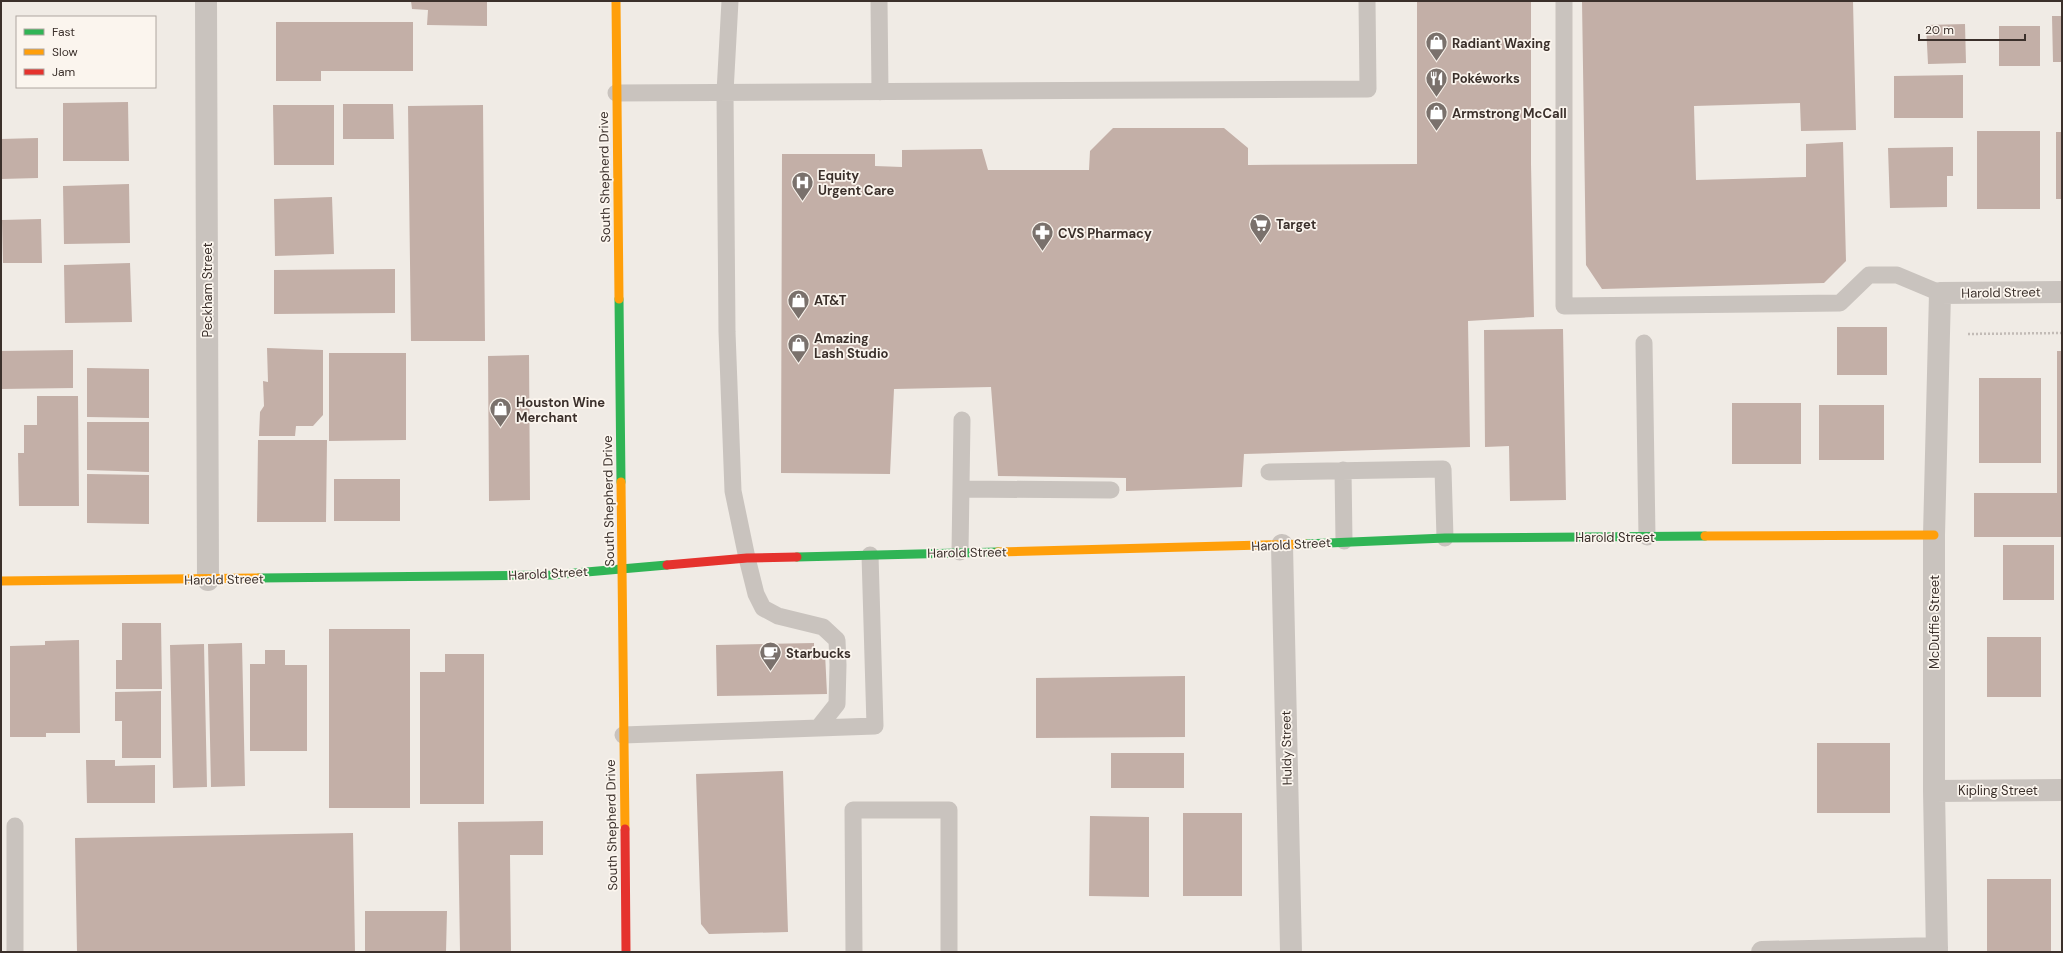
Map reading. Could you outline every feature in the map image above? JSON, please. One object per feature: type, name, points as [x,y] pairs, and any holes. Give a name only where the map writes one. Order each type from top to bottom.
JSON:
[{"type":"street","name":"Peckham Street","points":[[206,1],[208,580]]},
{"type":"street","name":"South Shepherd Drive","points":[[616,1],[626,952]]},
{"type":"street","name":"Harold Street","points":[[1940,293],[2062,292]]},
{"type":"street","name":"McDuffie Street","points":[[1937,950],[1934,791],[1934,535],[1940,293]]},
{"type":"street","name":"Harold Street","points":[[1,581],[208,580],[552,575],[747,558],[1282,545],[1344,541],[1445,538],[1934,535]]},
{"type":"street","name":"Huldy Street","points":[[1282,545],[1291,952]]},
{"type":"street","name":"Kipling Street","points":[[1934,791],[2062,790]]},
{"type":"street","points":[[1762,952],[1937,950]]},
{"type":"lane","points":[[730,1],[725,92],[727,332],[733,491],[756,594],[763,608],[778,616],[823,627],[837,640],[837,704],[818,728]]},
{"type":"lane","points":[[879,1],[880,92]]},
{"type":"lane","points":[[616,93],[1368,89],[1367,1]]},
{"type":"lane","points":[[1564,1],[1564,306],[1840,303],[1869,275],[1897,275],[1940,293]]},
{"type":"lane","points":[[1644,343],[1647,537]]},
{"type":"lane","points":[[960,552],[962,420]]},
{"type":"lane","points":[[1269,472],[1443,469],[1445,538]]},
{"type":"lane","points":[[1343,470],[1344,541]]},
{"type":"lane","points":[[962,489],[1111,490]]},
{"type":"lane","points":[[623,735],[875,726],[870,555]]},
{"type":"lane","points":[[854,952],[853,810],[948,810],[949,952]]},
{"type":"lane","points":[[15,826],[15,952]]},
{"type":"path","points":[[1940,334],[2062,333]]},
{"type":"building","points":[[411,1],[487,1],[487,26],[427,25],[428,10],[412,9]]},
{"type":"building","name":"Target","points":[[1417,1],[1531,1],[1531,164],[1534,317],[1468,321],[1470,447],[1244,454],[1242,487],[1126,491],[1126,478],[998,476],[991,387],[894,389],[890,474],[781,473],[782,154],[875,154],[875,166],[902,167],[902,150],[982,149],[988,170],[1089,170],[1090,151],[1113,128],[1224,128],[1248,148],[1248,165],[1417,164]]},
{"type":"building","points":[[1582,1],[1853,1],[1856,130],[1801,131],[1800,103],[1694,106],[1696,180],[1806,177],[1806,144],[1843,142],[1846,261],[1824,283],[1602,289],[1586,265]]},
{"type":"building","points":[[2052,16],[2062,16],[2062,62],[2053,62]]},
{"type":"building","points":[[276,22],[413,22],[413,71],[321,71],[321,81],[276,81]]},
{"type":"building","points":[[1965,24],[1966,63],[1928,64],[1926,25]]},
{"type":"building","points":[[1999,26],[2040,26],[2040,66],[1999,66]]},
{"type":"building","points":[[1963,75],[1963,118],[1894,118],[1894,76]]},
{"type":"building","points":[[128,102],[129,161],[63,161],[63,103]]},
{"type":"building","points":[[343,104],[393,104],[394,139],[343,139]]},
{"type":"building","points":[[273,105],[334,105],[334,165],[274,165]]},
{"type":"building","points":[[483,105],[485,341],[411,341],[408,106]]},
{"type":"building","points":[[1977,131],[2040,131],[2040,209],[1977,209]]},
{"type":"building","points":[[2056,132],[2062,132],[2062,199],[2056,199]]},
{"type":"building","points":[[38,138],[38,178],[1,179],[1,139]]},
{"type":"building","points":[[1953,147],[1953,176],[1947,176],[1947,207],[1890,208],[1888,148]]},
{"type":"building","points":[[129,184],[130,243],[64,244],[63,186]]},
{"type":"building","points":[[332,197],[334,254],[275,256],[274,199]]},
{"type":"building","points":[[41,219],[42,263],[3,263],[2,220]]},
{"type":"building","points":[[130,263],[132,322],[65,323],[64,265]]},
{"type":"building","points":[[395,269],[395,313],[274,314],[274,270]]},
{"type":"building","points":[[1837,327],[1887,327],[1887,375],[1837,375]]},
{"type":"building","points":[[1563,329],[1566,500],[1510,501],[1509,446],[1485,447],[1484,330]]},
{"type":"building","points":[[267,348],[323,350],[323,415],[313,426],[296,426],[295,436],[259,436],[260,412],[264,406],[263,381],[268,382]]},
{"type":"building","points":[[73,350],[73,388],[1,389],[1,351]]},
{"type":"building","points":[[2057,351],[2062,351],[2062,537],[1974,537],[1974,493],[2057,493]]},
{"type":"building","points":[[329,353],[406,353],[406,440],[329,441]]},
{"type":"building","points":[[529,355],[530,500],[489,501],[488,356]]},
{"type":"building","points":[[87,368],[149,369],[149,418],[87,417]]},
{"type":"building","points":[[1979,378],[2041,378],[2041,463],[1979,463]]},
{"type":"building","points":[[37,396],[78,396],[79,506],[19,506],[18,453],[24,453],[24,425],[37,425]]},
{"type":"building","points":[[1732,403],[1801,403],[1801,464],[1732,464]]},
{"type":"building","points":[[1819,405],[1884,405],[1884,460],[1819,460]]},
{"type":"building","points":[[87,422],[149,422],[149,472],[87,470]]},
{"type":"building","points":[[258,440],[327,440],[326,522],[257,522]]},
{"type":"building","points":[[87,474],[149,475],[149,524],[87,523]]},
{"type":"building","points":[[334,479],[400,479],[400,521],[334,521]]},
{"type":"building","points":[[2003,545],[2054,545],[2054,600],[2003,600]]},
{"type":"building","points":[[122,623],[161,623],[162,689],[116,689],[116,660],[122,660]]},
{"type":"building","points":[[329,629],[410,629],[410,808],[329,808]]},
{"type":"building","points":[[1987,637],[2041,637],[2041,697],[1987,697]]},
{"type":"building","points":[[79,640],[80,733],[46,733],[46,737],[10,737],[10,646],[45,645],[45,641]]},
{"type":"building","points":[[242,643],[245,786],[211,787],[208,644]]},
{"type":"building","name":"Starbucks","points":[[814,643],[814,653],[825,653],[827,694],[717,696],[716,645]]},
{"type":"building","points":[[204,644],[207,787],[173,788],[170,645]]},
{"type":"building","points":[[265,650],[285,650],[285,665],[307,665],[307,751],[250,751],[250,664],[265,664]]},
{"type":"building","points":[[445,654],[484,654],[484,804],[420,804],[420,672],[445,672]]},
{"type":"building","points":[[1185,676],[1185,737],[1036,738],[1036,678]]},
{"type":"building","points":[[161,691],[161,758],[122,758],[122,721],[115,721],[115,692]]},
{"type":"building","points":[[1817,743],[1890,743],[1890,813],[1817,813]]},
{"type":"building","points":[[1111,753],[1184,753],[1184,788],[1111,788]]},
{"type":"building","points":[[86,760],[115,760],[115,766],[155,765],[155,803],[87,803]]},
{"type":"building","points":[[783,771],[788,932],[709,934],[701,924],[696,774]]},
{"type":"building","points":[[1183,813],[1242,813],[1242,896],[1183,896]]},
{"type":"building","points":[[1090,816],[1149,817],[1149,897],[1089,896]]},
{"type":"building","points":[[543,821],[543,855],[510,855],[511,952],[460,952],[458,822]]},
{"type":"building","points":[[353,833],[355,952],[77,952],[75,838]]},
{"type":"building","points":[[1987,879],[2051,879],[2051,952],[1987,952]]},
{"type":"building","points":[[365,911],[447,911],[446,952],[365,952]]},
{"type":"traffic: fast","points":[[619,299],[621,482]]},
{"type":"traffic: fast","points":[[1305,544],[1445,538],[1705,536]]},
{"type":"traffic: fast","points":[[797,557],[998,552]]},
{"type":"traffic: fast","points":[[259,578],[552,575],[667,565]]},
{"type":"traffic: slow","points":[[616,1],[619,299]]},
{"type":"traffic: slow","points":[[621,482],[625,829]]},
{"type":"traffic: slow","points":[[1705,536],[1934,535]]},
{"type":"traffic: slow","points":[[998,552],[1305,544]]},
{"type":"traffic: slow","points":[[1,581],[259,578]]},
{"type":"traffic: jam","points":[[667,565],[747,558],[797,557]]},
{"type":"traffic: jam","points":[[625,829],[626,952]]},
{"type":"place","name":"Radiant Waxing","points":[[1437,62]]},
{"type":"place","name":"Pokéworks","points":[[1437,98]]},
{"type":"place","name":"Armstrong McCall","points":[[1437,132]]},
{"type":"place","name":"Equity Urgent Care","points":[[803,202]]},
{"type":"place","name":"Target","points":[[1261,244]]},
{"type":"place","name":"CVS Pharmacy","points":[[1042,252]]},
{"type":"place","name":"AT&T","points":[[799,320]]},
{"type":"place","name":"Amazing Lash Studio","points":[[798,364]]},
{"type":"place","name":"Houston Wine Merchant","points":[[500,428]]},
{"type":"place","name":"Starbucks","points":[[771,672]]}]
